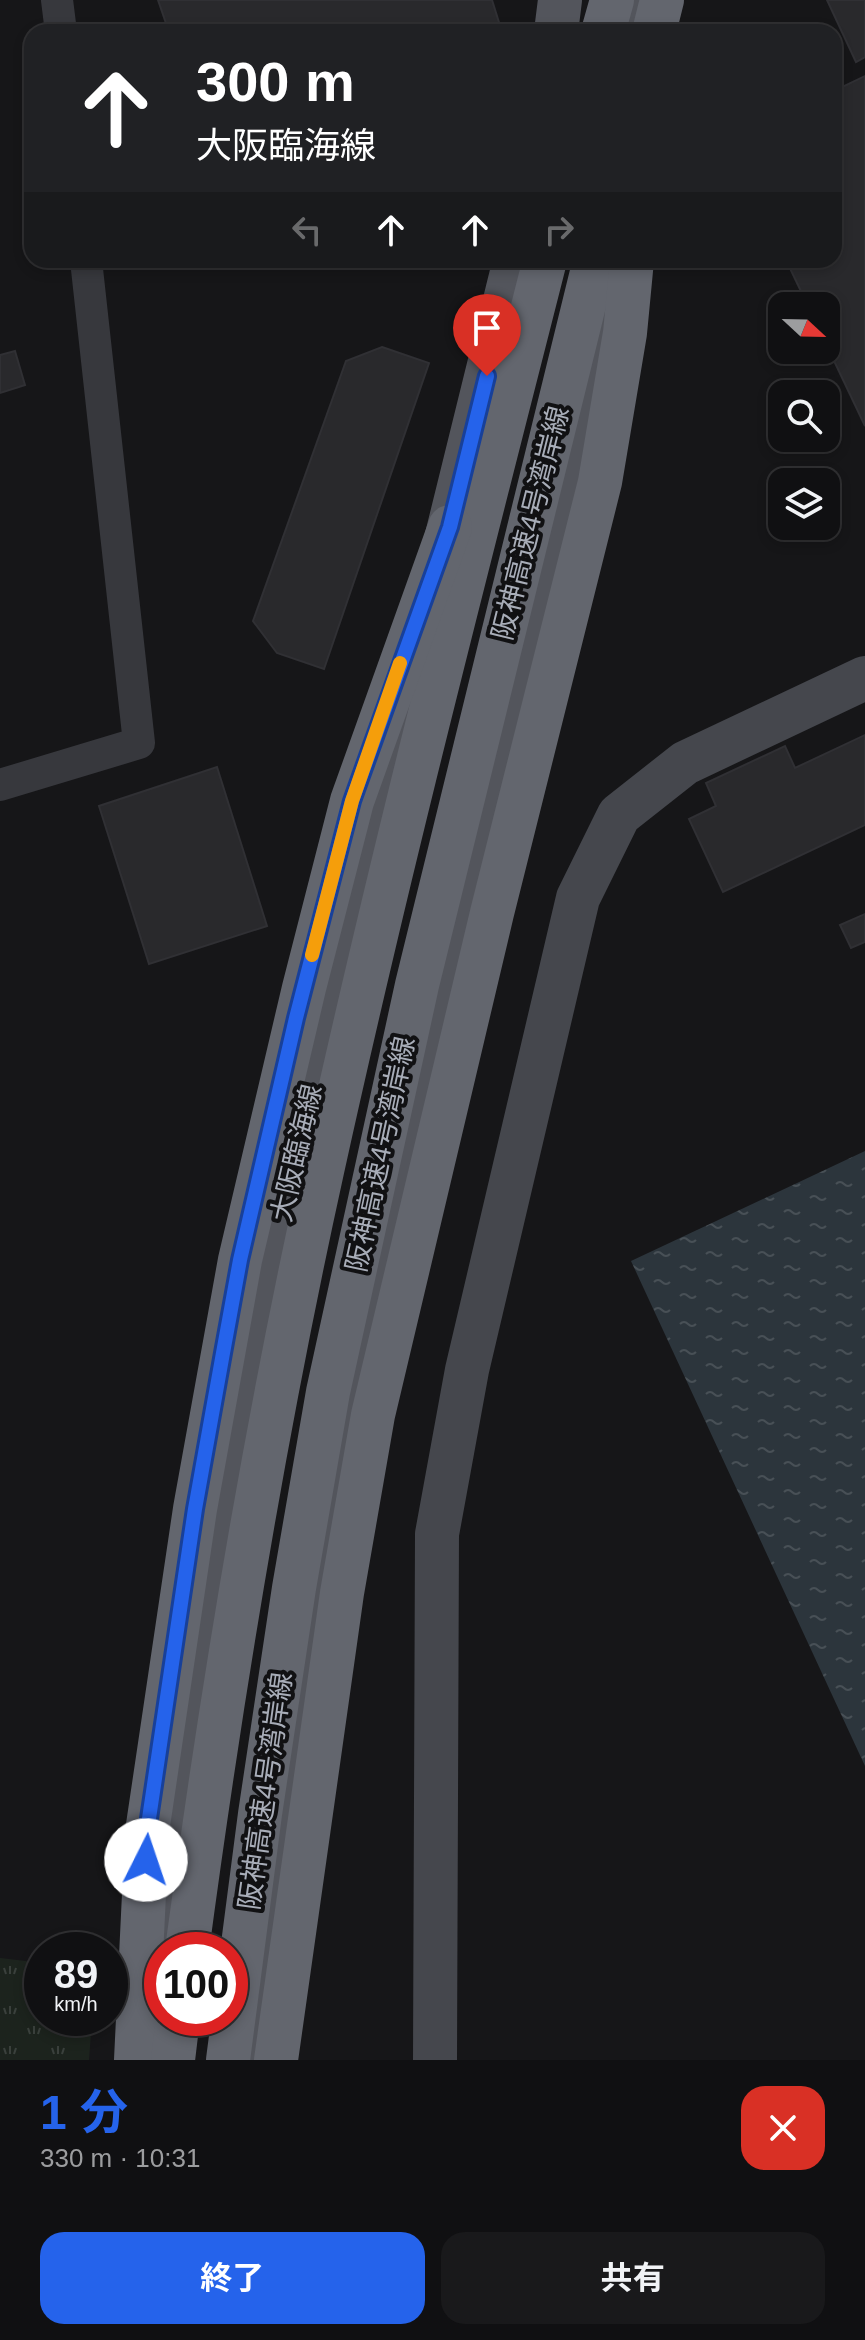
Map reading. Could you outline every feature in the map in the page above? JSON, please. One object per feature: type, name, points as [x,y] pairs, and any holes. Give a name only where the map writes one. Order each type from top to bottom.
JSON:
[{"type":"highway","points":[[605,24],[612,0]]},
{"type":"highway","points":[[656,24],[662,0]]},
{"type":"highway","name":"阪神高速4号湾岸線","points":[[189,1932],[242,1580],[318,1188],[367,971],[543,268]]},
{"type":"highway","name":"阪神高速4号湾岸線","points":[[228,2060],[260,1814],[328,1392],[417,985],[593,268]]},
{"type":"highway","points":[[276,2060],[342,1593],[373,1415],[488,928],[600,482],[625,333],[631,268]]},
{"type":"highway","points":[[136,2060],[147,1832],[195,1509],[240,1260],[352,801],[450,527]]},
{"type":"highway","points":[[173,2060],[176,2036]]},
{"type":"main road","points":[[557,24],[560,0]]},
{"type":"main road","points":[[635,0],[635,24]]},
{"type":"main road","name":"大阪臨海線","points":[[145,2060],[176,1806],[247,1382],[339,967],[513,268]]},
{"type":"main road","points":[[252,2060],[291,1773],[351,1414],[444,994],[571,493],[614,268]]},
{"type":"street","points":[[57,0],[60,24]]},
{"type":"street","points":[[0,785],[139,743],[87,268]]},
{"type":"street","points":[[435,2060],[437,1534],[467,1370],[578,898],[619,815],[685,763],[865,678]]},
{"type":"green space","points":[[0,1958],[24,1961],[24,2036],[91,2036],[89,2060],[0,2060]]},
{"type":"water","points":[[865,1151],[865,1766],[631,1261]]},
{"type":"building","points":[[158,0],[492,0],[500,24],[166,24]]},
{"type":"building","points":[[827,0],[865,0],[865,57],[856,62],[842,32],[842,24],[838,24]]},
{"type":"building","points":[[865,76],[865,426],[836,364],[840,364],[840,292],[801,292],[790,268],[842,268],[842,87]]},
{"type":"building","points":[[382,347],[429,363],[324,669],[277,653],[253,621],[346,361]]},
{"type":"building","points":[[15,351],[25,385],[0,393],[0,355]]},
{"type":"building","points":[[865,735],[865,825],[723,892],[689,819],[716,806],[706,783],[785,746],[795,768]]},
{"type":"building","points":[[217,767],[267,926],[149,964],[99,806]]},
{"type":"building","points":[[865,914],[865,942],[851,948],[840,925]]},
{"type":"slow traffic","points":[[312,955],[352,801],[400,663]]},
{"type":"route","points":[[146,1860],[147,1832],[195,1509],[240,1260],[352,801],[450,527],[487,376]]}]
